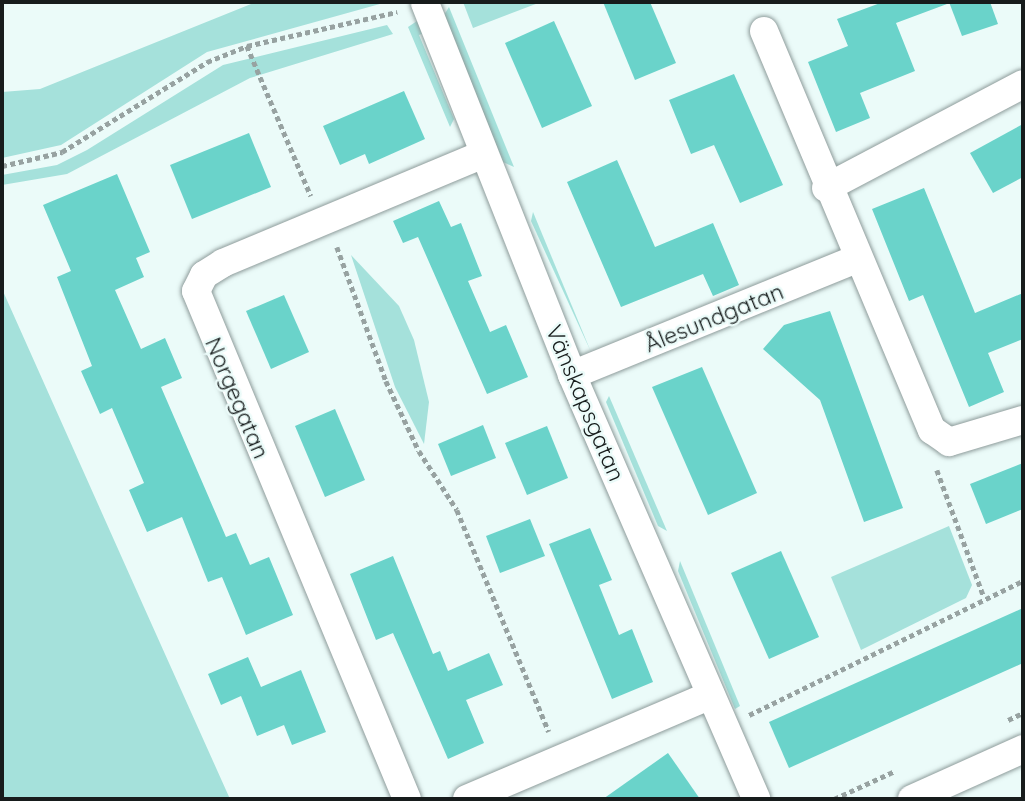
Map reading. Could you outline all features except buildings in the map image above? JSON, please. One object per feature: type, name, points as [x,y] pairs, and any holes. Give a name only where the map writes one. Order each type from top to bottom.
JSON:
[{"type":"street","name":"Vänskapsgatan","points":[[425,3],[481,155],[572,375],[756,799]]},
{"type":"street","points":[[764,31],[856,260],[932,430],[949,442],[1023,420]]},
{"type":"street","points":[[826,188],[1023,84]]},
{"type":"street","name":"Norgegatan","points":[[407,799],[196,290],[204,275],[223,263],[481,155]]},
{"type":"street","name":"Ålesundgatan","points":[[572,375],[856,260]]},
{"type":"street","points":[[467,799],[711,695]]},
{"type":"street","points":[[912,799],[1023,749]]},
{"type":"path","points":[[2,166],[62,152],[206,62],[247,46],[425,3]]},
{"type":"path","points":[[247,46],[322,222],[344,259],[391,392],[457,510],[561,759]]},
{"type":"path","points":[[932,430],[939,480],[984,597]]},
{"type":"path","points":[[749,715],[984,597],[1023,581]]},
{"type":"shaded area","points":[[256,2],[387,2],[207,52],[61,145],[2,158],[2,92],[40,89]]},
{"type":"shaded area","points":[[463,2],[541,2],[473,28]]},
{"type":"shaded area","points":[[449,7],[514,167],[503,162],[444,15]]},
{"type":"shaded area","points":[[426,15],[431,30],[419,35],[454,119],[450,127],[408,27]]},
{"type":"shaded area","points":[[387,25],[393,34],[250,78],[67,174],[2,185],[2,175],[57,165],[87,150],[223,65]]},
{"type":"shaded area","points":[[533,212],[591,352],[531,221]]},
{"type":"shaded area","points":[[351,255],[399,306],[414,340],[429,402],[424,444],[395,387]]},
{"type":"shaded area","points":[[2,289],[143,605],[230,799],[2,799]]},
{"type":"shaded area","points":[[609,396],[667,531],[658,526],[606,402]]},
{"type":"shaded area","points":[[949,526],[972,585],[966,598],[861,650],[831,577]]},
{"type":"shaded area","points":[[680,561],[740,706],[735,709],[678,571]]}]
